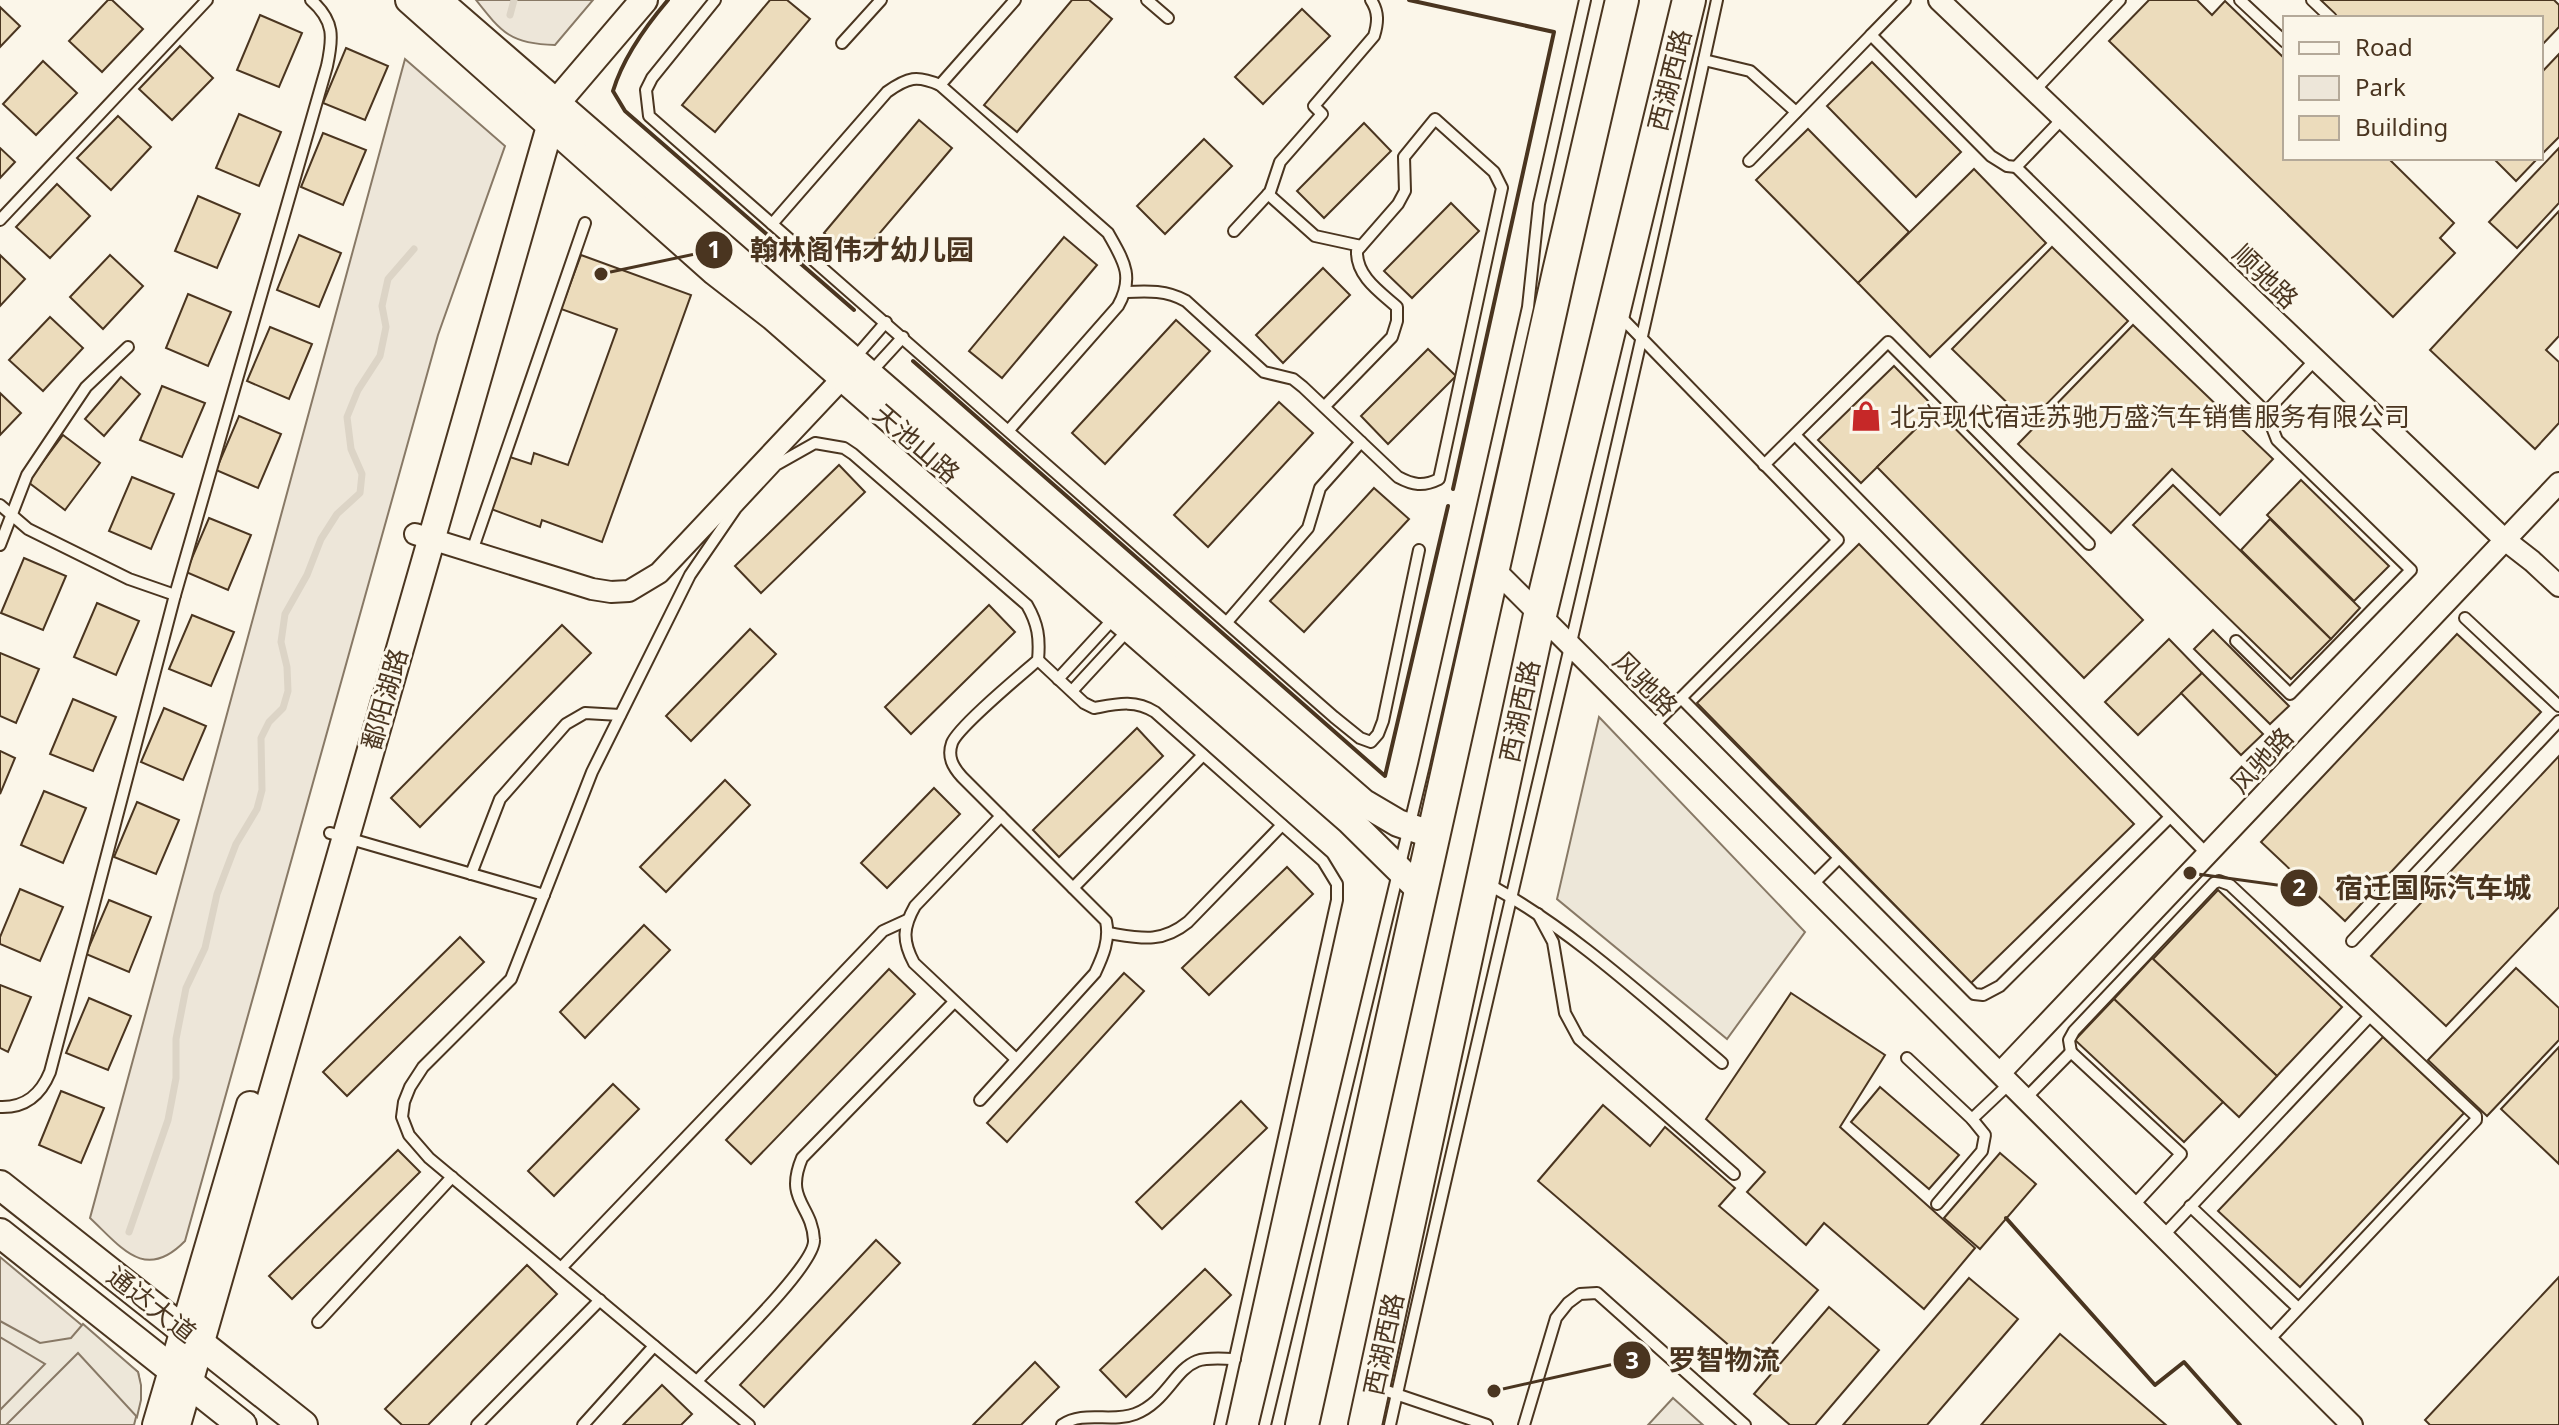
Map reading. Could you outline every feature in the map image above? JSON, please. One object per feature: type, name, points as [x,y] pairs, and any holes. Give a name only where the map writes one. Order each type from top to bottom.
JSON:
[{"type":"main road","points":[[1302,1425],[1421,831],[1492,567],[1622,0]]},
{"type":"main road","name":"西湖西路","points":[[1365,1425],[1385,1391],[1483,881],[1540,615],[1689,0]]},
{"type":"main road","name":"通达大道","points":[[0,1185],[303,1425]]},
{"type":"main road","name":"通达大道","points":[[0,1233],[242,1425]]},
{"type":"street","name":"天池山路","points":[[409,0],[547,107],[855,369],[1130,615],[1410,880]]},
{"type":"street","name":"天池山路","points":[[438,0],[547,107]]},
{"type":"street","name":"鄱阳湖路","points":[[156,1425],[180,1375],[192,1335],[547,107],[621,0]]},
{"type":"street","name":"鄱阳湖路","points":[[547,107],[644,0]]},
{"type":"street","name":"顺驰路","points":[[1939,0],[2505,540],[2559,586]]},
{"type":"street","points":[[422,536],[592,589],[629,591],[659,573],[855,369]]},
{"type":"street","name":"风驰路","points":[[2005,1078],[2207,854],[2559,483]]},
{"type":"street","name":"风驰路","points":[[1492,567],[2352,1425]]},
{"type":"street","name":"天池山路","points":[[1130,615],[1364,803],[1421,831]]},
{"type":"street","name":"鄱阳湖路","points":[[177,1425],[180,1375]]},
{"type":"lane","points":[[0,220],[207,0]]},
{"type":"lane","points":[[0,1107],[21,1105],[34,1098],[44,1087],[50,1072],[175,595],[327,66],[332,34],[325,16],[311,0]]},
{"type":"lane","points":[[715,0],[652,78],[646,90],[645,104],[649,116],[1334,717],[1360,738],[1371,742],[1383,721],[1419,550]]},
{"type":"lane","points":[[842,43],[881,0]]},
{"type":"lane","points":[[940,85],[1015,0]]},
{"type":"lane","points":[[1147,0],[1168,18]]},
{"type":"lane","points":[[1234,231],[1268,194],[1280,162],[1322,114],[1314,106],[1374,36],[1378,24],[1371,0]]},
{"type":"lane","points":[[1421,831],[1528,307],[1539,204],[1585,0]]},
{"type":"lane","points":[[1390,1425],[1385,1391],[1511,896],[1643,340],[1717,0]]},
{"type":"lane","points":[[1749,161],[1905,0]]},
{"type":"lane","points":[[2034,91],[2120,0]]},
{"type":"lane","points":[[2240,0],[2283,40]]},
{"type":"lane","points":[[2312,0],[2329,16]]},
{"type":"lane","points":[[1871,35],[1991,156],[2007,166],[2016,167],[2266,412],[2277,440],[2411,570],[2290,694],[2236,641]]},
{"type":"lane","points":[[1704,60],[1750,71],[1796,112]]},
{"type":"lane","points":[[772,224],[887,92],[910,79],[922,78],[940,85],[1108,233],[1123,261],[1127,276],[1126,292],[1118,306],[1009,430]]},
{"type":"lane","points":[[2016,167],[2063,118]]},
{"type":"lane","points":[[1126,292],[1156,290],[1174,294],[1186,301],[1264,372],[1293,379],[1398,477],[1413,485],[1439,479],[1502,188],[1494,172],[1435,119],[1404,157],[1405,191],[1398,204],[1357,251],[1356,261],[1370,283],[1397,307],[1392,337],[1324,407]]},
{"type":"lane","points":[[1268,194],[1315,236],[1361,246]]},
{"type":"lane","points":[[472,551],[585,223]]},
{"type":"lane","points":[[1614,310],[1838,540],[1653,726]]},
{"type":"lane","points":[[855,369],[886,322]]},
{"type":"lane","points":[[855,369],[903,337]]},
{"type":"lane","points":[[1764,465],[1888,342],[2089,544]]},
{"type":"lane","points":[[0,545],[27,475],[86,387],[128,347]]},
{"type":"lane","points":[[2266,412],[2315,360]]},
{"type":"lane","points":[[1795,435],[2207,854]]},
{"type":"lane","points":[[1227,622],[1308,528],[1320,488],[1361,442]]},
{"type":"lane","points":[[749,1425],[429,1158],[409,1135],[402,1117],[404,1102],[423,1067],[511,979],[592,772],[690,575],[736,508],[776,465],[815,443],[844,448],[853,454],[1027,605],[1037,622],[1040,639],[1038,660],[954,739],[951,748],[954,768],[1106,921],[1108,933],[1095,973],[980,1100]]},
{"type":"lane","points":[[0,505],[28,529],[129,579],[175,595]]},
{"type":"lane","points":[[1058,679],[1130,615]]},
{"type":"lane","points":[[1072,691],[1130,615]]},
{"type":"lane","points":[[2465,618],[2559,706]]},
{"type":"lane","points":[[1038,660],[1094,708],[1121,703],[1147,707],[1323,861],[1337,884],[1337,900],[1220,1425]]},
{"type":"lane","points":[[1681,698],[1974,994],[1983,995],[2000,986],[2170,817]]},
{"type":"lane","points":[[471,874],[500,799],[566,724],[585,713],[620,715]]},
{"type":"lane","points":[[2352,941],[2559,721]]},
{"type":"lane","points":[[1073,888],[1203,755]]},
{"type":"lane","points":[[1001,816],[915,906],[904,933],[906,949],[914,963],[1016,1059]]},
{"type":"lane","points":[[1108,933],[1157,938],[1174,934],[1282,825]]},
{"type":"lane","points":[[338,835],[544,895]]},
{"type":"lane","points":[[1812,885],[1838,859]]},
{"type":"lane","points":[[1265,1425],[1410,880]]},
{"type":"lane","points":[[1483,881],[1511,896],[1570,937],[1722,1063]]},
{"type":"lane","points":[[2133,1206],[2181,1154],[2071,1052],[2069,1040],[2074,1031],[2219,881],[2230,885],[2472,1111],[2476,1120],[2268,1341]]},
{"type":"lane","points":[[1538,914],[1553,942],[1565,1013],[1579,1039],[1734,1174]]},
{"type":"lane","points":[[561,1268],[883,931],[907,920]]},
{"type":"lane","points":[[697,1381],[812,1254],[815,1243],[813,1231],[795,1192],[795,1180],[802,1158],[954,1002]]},
{"type":"lane","points":[[2163,1236],[2369,1017]]},
{"type":"lane","points":[[2025,1099],[2071,1052]]},
{"type":"lane","points":[[1907,1058],[1985,1135],[1982,1151],[1937,1204]]},
{"type":"lane","points":[[1972,1119],[2005,1078]]},
{"type":"lane","points":[[318,1322],[452,1177]]},
{"type":"lane","points":[[2190,1206],[2298,1308]]},
{"type":"lane","points":[[1524,1425],[1556,1318],[1580,1294],[1597,1293],[1745,1425]]},
{"type":"lane","points":[[477,1425],[600,1300]]},
{"type":"lane","points":[[583,1425],[654,1346]]},
{"type":"lane","points":[[1062,1425],[1089,1417],[1132,1415],[1161,1399],[1185,1368],[1199,1360],[1235,1359]]},
{"type":"lane","points":[[1385,1391],[1487,1425]]},
{"type":"green space","points":[[476,0],[593,0],[555,45],[528,42],[509,34],[493,21]]},
{"type":"green space","points":[[405,59],[505,146],[438,335],[185,1241],[171,1253],[146,1260],[124,1249],[90,1218]]},
{"type":"green space","points":[[0,1257],[138,1372],[140,1392],[134,1425],[0,1425]]},
{"type":"shaded area","points":[[1599,717],[1805,932],[1727,1039],[1557,899]]},
{"type":"shaded area","points":[[0,1321],[40,1343],[71,1338],[83,1324],[138,1372],[141,1400],[137,1417],[78,1353],[6,1425],[0,1425],[0,1410],[45,1364],[0,1337]]},
{"type":"shaded area","points":[[1673,1398],[1703,1425],[1648,1425]]},
{"type":"building","points":[[108,0],[112,0],[143,29],[102,72],[69,41]]},
{"type":"building","points":[[770,0],[787,0],[810,19],[715,132],[682,105]]},
{"type":"building","points":[[1072,0],[1089,0],[1112,19],[1017,132],[984,105]]},
{"type":"building","points":[[2149,0],[2197,0],[2212,15],[2225,1],[2283,57],[2283,160],[2390,160],[2454,223],[2440,238],[2455,253],[2393,317],[2109,41]]},
{"type":"building","points":[[2319,0],[2554,0],[2559,5],[2559,27],[2543,44],[2543,16],[2336,16]]},
{"type":"building","points":[[0,7],[20,26],[0,47]]},
{"type":"building","points":[[1302,9],[1330,36],[1263,104],[1235,77]]},
{"type":"building","points":[[260,15],[302,33],[279,87],[237,70]]},
{"type":"building","points":[[180,46],[213,78],[172,120],[139,89]]},
{"type":"building","points":[[346,48],[388,66],[365,120],[323,103]]},
{"type":"building","points":[[2559,54],[2559,137],[2543,153],[2543,71]]},
{"type":"building","points":[[43,61],[77,93],[36,135],[3,104]]},
{"type":"building","points":[[1872,62],[1961,152],[1916,197],[1827,106]]},
{"type":"building","points":[[239,114],[281,132],[259,186],[216,168]]},
{"type":"building","points":[[118,116],[151,147],[111,190],[77,158]]},
{"type":"building","points":[[919,120],[952,148],[856,261],[824,233]]},
{"type":"building","points":[[1364,123],[1391,151],[1324,218],[1297,191]]},
{"type":"building","points":[[1808,129],[1909,232],[1858,283],[1756,180]]},
{"type":"building","points":[[323,133],[366,150],[343,205],[301,187]]},
{"type":"building","points":[[1204,139],[1232,166],[1165,234],[1137,206]]},
{"type":"building","points":[[0,148],[15,162],[0,178]]},
{"type":"building","points":[[2559,148],[2559,203],[2517,248],[2489,222]]},
{"type":"building","points":[[2495,160],[2536,160],[2516,181]]},
{"type":"building","points":[[1974,169],[2046,243],[1930,357],[1858,283]]},
{"type":"building","points":[[57,184],[90,216],[50,258],[16,227]]},
{"type":"building","points":[[198,196],[240,214],[217,268],[175,251]]},
{"type":"building","points":[[1451,203],[1479,231],[1412,298],[1384,271]]},
{"type":"building","points":[[2559,211],[2559,336],[2546,350],[2559,362],[2559,423],[2535,449],[2430,350]]},
{"type":"building","points":[[299,235],[341,253],[319,307],[277,290]]},
{"type":"building","points":[[1064,237],[1097,265],[1002,378],[969,351]]},
{"type":"building","points":[[2052,247],[2128,321],[2028,423],[1952,349]]},
{"type":"building","points":[[0,255],[25,279],[0,306]]},
{"type":"building","points":[[110,255],[143,286],[103,329],[70,297]]},
{"type":"building","points":[[581,255],[691,295],[602,542],[542,520],[540,527],[491,509],[510,457],[531,464],[534,453],[568,465],[617,329],[561,309]]},
{"type":"building","points":[[1323,268],[1350,295],[1283,363],[1256,335]]},
{"type":"building","points":[[188,294],[231,312],[208,366],[166,348]]},
{"type":"building","points":[[50,317],[83,348],[43,391],[9,360]]},
{"type":"building","points":[[1176,320],[1210,351],[1105,464],[1072,433]]},
{"type":"building","points":[[2133,325],[2273,459],[2220,515],[2172,469],[2111,533],[2018,444]]},
{"type":"building","points":[[270,327],[312,344],[289,399],[247,381]]},
{"type":"building","points":[[1428,349],[1456,376],[1388,444],[1361,416]]},
{"type":"building","points":[[1894,366],[1936,409],[1861,483],[1818,440]]},
{"type":"building","points":[[121,377],[140,394],[104,436],[85,419]]},
{"type":"building","points":[[162,386],[205,403],[182,457],[140,440]]},
{"type":"building","points":[[0,393],[21,413],[0,435]]},
{"type":"building","points":[[1279,402],[1313,433],[1208,547],[1174,515]]},
{"type":"building","points":[[1936,409],[2143,620],[2084,678],[1877,467]]},
{"type":"building","points":[[239,416],[281,434],[258,488],[216,470]]},
{"type":"building","points":[[63,435],[100,463],[65,510],[28,482]]},
{"type":"building","points":[[839,465],[865,492],[761,593],[735,566]]},
{"type":"building","points":[[132,477],[174,494],[151,549],[109,531]]},
{"type":"building","points":[[2301,480],[2389,566],[2354,601],[2267,515]]},
{"type":"building","points":[[2173,485],[2331,639],[2291,679],[2133,525]]},
{"type":"building","points":[[1374,488],[1409,519],[1304,632],[1270,601]]},
{"type":"building","points":[[209,518],[251,535],[228,590],[186,572]]},
{"type":"building","points":[[2270,519],[2360,608],[2331,639],[2241,550]]},
{"type":"building","points":[[1859,544],[2134,824],[1971,983],[1697,703]]},
{"type":"building","points":[[24,558],[66,576],[43,630],[1,613]]},
{"type":"building","points":[[97,603],[139,621],[116,675],[74,657]]},
{"type":"building","points":[[989,605],[1015,632],[911,734],[885,707]]},
{"type":"building","points":[[192,615],[234,632],[211,686],[169,669]]},
{"type":"building","points":[[562,625],[591,653],[420,827],[391,798]]},
{"type":"building","points":[[750,629],[776,654],[691,741],[666,716]]},
{"type":"building","points":[[2213,630],[2289,706],[2270,724],[2194,649]]},
{"type":"building","points":[[2457,634],[2541,712],[2345,921],[2261,842]]},
{"type":"building","points":[[2169,639],[2202,673],[2138,735],[2105,702]]},
{"type":"building","points":[[0,653],[39,669],[16,723],[0,716]]},
{"type":"building","points":[[2202,673],[2263,734],[2241,755],[2181,693]]},
{"type":"building","points":[[73,699],[116,717],[93,771],[50,754]]},
{"type":"building","points":[[164,708],[206,726],[183,780],[141,762]]},
{"type":"building","points":[[1137,728],[1163,756],[1059,857],[1033,830]]},
{"type":"building","points":[[0,751],[15,758],[0,794]]},
{"type":"building","points":[[2559,756],[2559,907],[2446,1026],[2371,956]]},
{"type":"building","points":[[725,780],[750,805],[666,892],[640,867]]},
{"type":"building","points":[[934,788],[960,814],[887,888],[861,863]]},
{"type":"building","points":[[44,791],[86,808],[63,863],[21,845]]},
{"type":"building","points":[[137,802],[179,820],[156,874],[114,857]]},
{"type":"building","points":[[1287,867],[1313,894],[1209,995],[1182,968]]},
{"type":"building","points":[[20,889],[63,907],[40,961],[0,944]]},
{"type":"building","points":[[2218,890],[2342,1007],[2277,1076],[2153,959]]},
{"type":"building","points":[[109,900],[151,917],[129,972],[86,954]]},
{"type":"building","points":[[644,925],[670,950],[585,1038],[560,1012]]},
{"type":"building","points":[[460,937],[484,962],[347,1096],[323,1072]]},
{"type":"building","points":[[2152,958],[2277,1076],[2239,1117],[2114,999]]},
{"type":"building","points":[[2516,968],[2559,1008],[2559,1040],[2487,1116],[2428,1060]]},
{"type":"building","points":[[889,969],[915,994],[751,1164],[726,1140]]},
{"type":"building","points":[[1124,973],[1144,991],[1007,1142],[987,1123]]},
{"type":"building","points":[[0,985],[31,997],[8,1052],[0,1048]]},
{"type":"building","points":[[1791,993],[1885,1055],[1840,1127],[1975,1248],[1924,1309],[1824,1223],[1806,1245],[1747,1192],[1765,1172],[1706,1119]]},
{"type":"building","points":[[89,998],[131,1016],[108,1070],[66,1053]]},
{"type":"building","points":[[2114,999],[2223,1102],[2184,1142],[2075,1040]]},
{"type":"building","points":[[2383,1037],[2464,1113],[2300,1287],[2218,1211]]},
{"type":"building","points":[[2559,1047],[2559,1164],[2501,1109]]},
{"type":"building","points":[[613,1084],[639,1109],[554,1196],[528,1171]]},
{"type":"building","points":[[1880,1087],[1959,1155],[1929,1189],[1851,1122]]},
{"type":"building","points":[[61,1091],[104,1108],[81,1163],[39,1145]]},
{"type":"building","points":[[1241,1101],[1267,1128],[1162,1229],[1136,1202]]},
{"type":"building","points":[[1603,1105],[1650,1146],[1665,1127],[1735,1188],[1719,1206],[1818,1290],[1753,1366],[1538,1181]]},
{"type":"building","points":[[398,1150],[420,1172],[292,1299],[269,1276]]},
{"type":"building","points":[[2000,1153],[2036,1184],[1980,1249],[1944,1218]]},
{"type":"building","points":[[876,1240],[900,1263],[764,1407],[740,1385]]},
{"type":"building","points":[[527,1265],[557,1294],[428,1425],[402,1425],[385,1409]]},
{"type":"building","points":[[1205,1269],[1231,1295],[1126,1397],[1100,1370]]},
{"type":"building","points":[[2559,1277],[2559,1425],[2430,1425],[2425,1420]]},
{"type":"building","points":[[1969,1278],[2018,1319],[1927,1425],[1843,1425]]},
{"type":"building","points":[[1829,1307],[1879,1350],[1815,1425],[1790,1425],[1754,1394]]},
{"type":"building","points":[[2060,1334],[2166,1425],[1981,1425]]},
{"type":"building","points":[[1035,1362],[1059,1387],[1021,1425],[973,1425]]},
{"type":"building","points":[[662,1385],[692,1414],[681,1425],[623,1425]]},
{"type":"waterway","points":[[510,15],[514,0]]},
{"type":"waterway","points":[[129,1232],[168,1120],[176,1078],[176,1039],[186,988],[205,948],[217,894],[236,844],[257,809],[262,790],[261,738],[269,722],[283,708],[288,691],[287,667],[281,642],[285,614],[307,575],[321,539],[337,514],[360,493],[362,474],[351,449],[347,417],[358,390],[380,356],[386,327],[382,306],[388,279],[414,249]]},
{"type":"wall","points":[[668,0],[636,43],[613,91],[625,111],[854,310]]},
{"type":"wall","points":[[1409,0],[1554,32],[1453,489]]},
{"type":"wall","points":[[913,361],[1385,776],[1448,506]]},
{"type":"wall","points":[[2006,1218],[2155,1385],[2184,1362],[2240,1425]]},
{"type":"place","name":"翰林阁伟才幼儿园","points":[[601,274]]},
{"type":"place","name":"北京现代宿迁苏驰万盛汽车销售服务有限公司","points":[[1866,416]]},
{"type":"place","name":"宿迁国际汽车城","points":[[2190,873]]},
{"type":"place","name":"罗智物流","points":[[1494,1391]]}]
